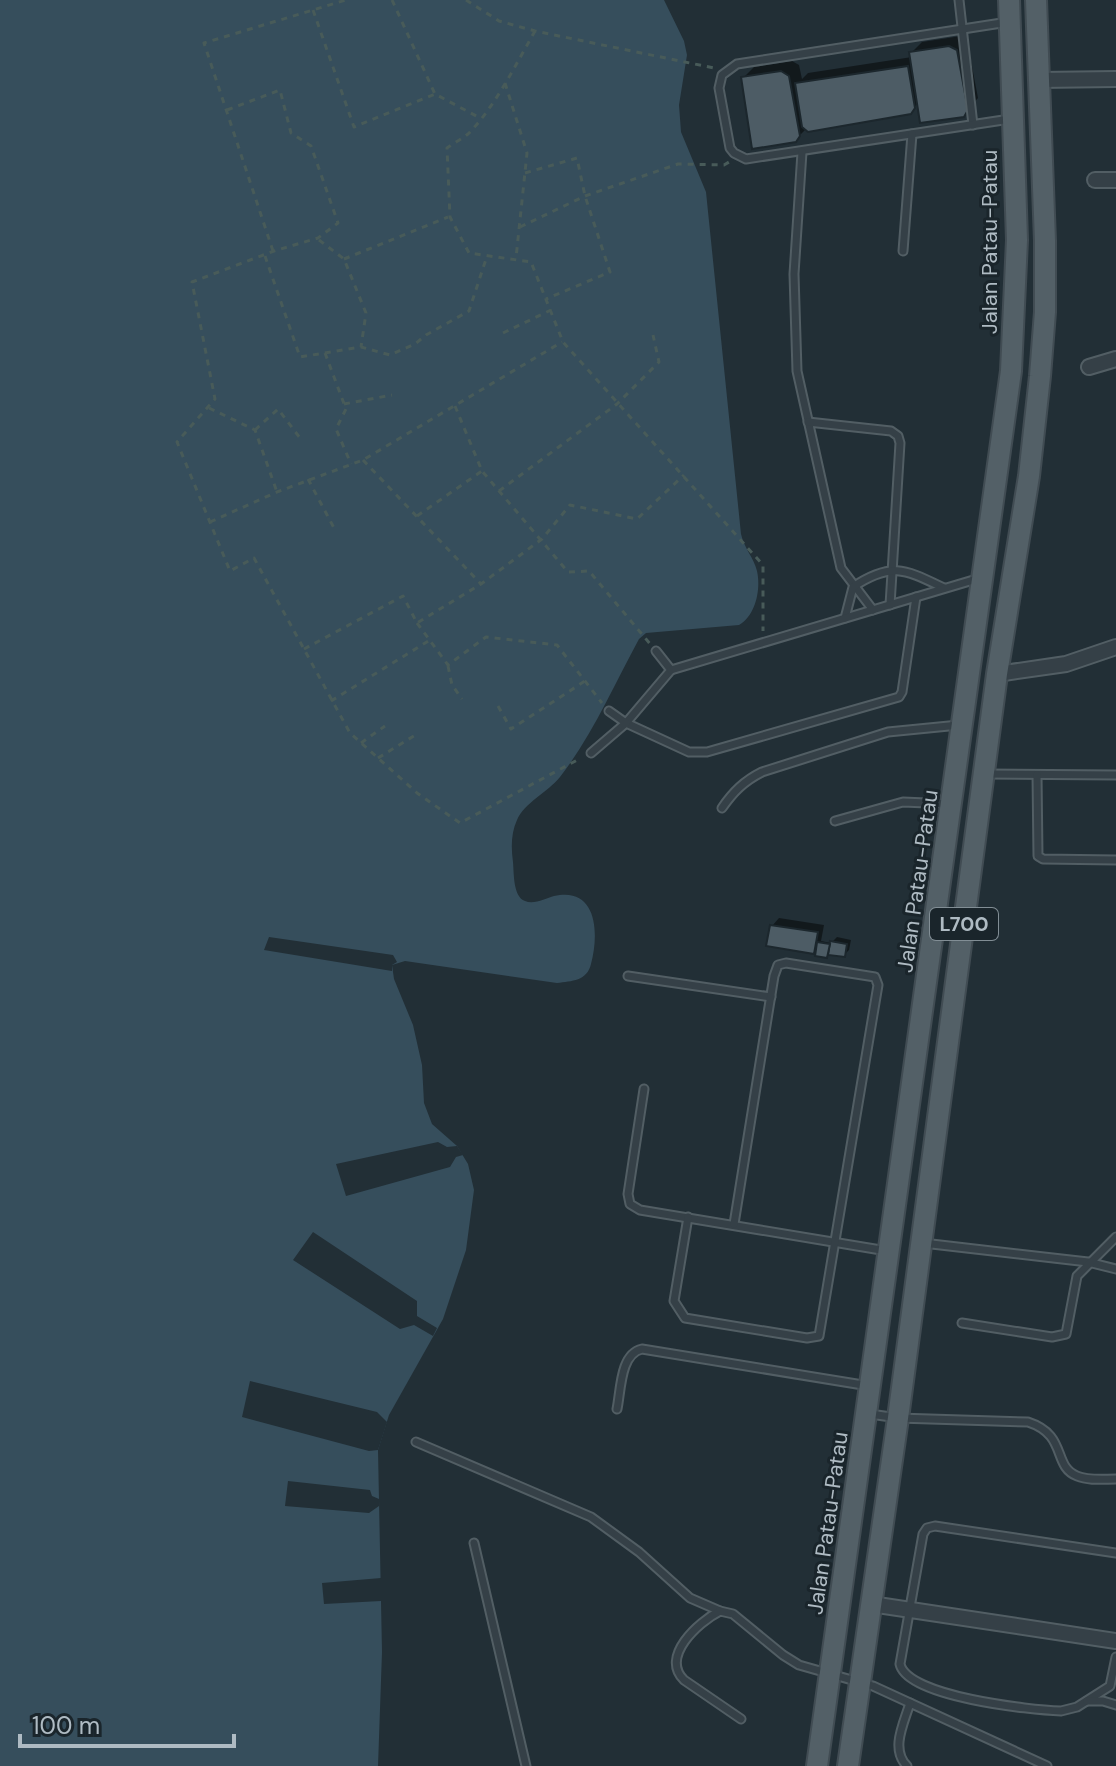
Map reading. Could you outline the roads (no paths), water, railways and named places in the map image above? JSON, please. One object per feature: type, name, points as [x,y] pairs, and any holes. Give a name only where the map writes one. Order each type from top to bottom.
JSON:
[{"type":"main road","name":"Jalan Patau-Patau","points":[[817,1766],[1011,371],[1017,240],[1009,0]]},
{"type":"main road","name":"L700","points":[[848,1766],[898,1418],[997,674],[1029,476],[1045,312],[1036,0]]},
{"type":"street","points":[[1039,80],[1116,79]]},
{"type":"street","points":[[1095,180],[1116,180]]},
{"type":"street","points":[[1089,367],[1116,359]]},
{"type":"street","points":[[997,674],[1066,664],[1116,647]]},
{"type":"street","points":[[871,1604],[1116,1641]]},
{"type":"lane","points":[[959,0],[973,125]]},
{"type":"lane","points":[[1010,21],[737,64],[726,70],[719,88],[730,148],[740,157],[753,159],[1012,119]]},
{"type":"lane","points":[[903,251],[912,134]]},
{"type":"lane","points":[[802,152],[794,274],[797,371],[841,568],[873,610]]},
{"type":"lane","points":[[808,422],[891,431],[898,436],[890,605]]},
{"type":"lane","points":[[845,618],[853,587],[892,570],[908,570],[944,588]]},
{"type":"lane","points":[[591,753],[626,723],[671,670],[980,577]]},
{"type":"lane","points":[[609,711],[626,723],[689,752],[698,753],[892,701],[902,692],[916,597]]},
{"type":"lane","points":[[656,651],[671,670]]},
{"type":"lane","points":[[722,808],[746,780],[762,772],[888,732],[961,725]]},
{"type":"lane","points":[[984,774],[1116,775]]},
{"type":"lane","points":[[1037,775],[1038,856],[1043,859],[1116,860]]},
{"type":"lane","points":[[835,821],[903,802],[952,804]]},
{"type":"lane","points":[[688,1217],[674,1301],[685,1318],[807,1338],[819,1336],[878,985],[875,977],[786,963],[778,965],[734,1224]]},
{"type":"lane","points":[[628,976],[771,997]]},
{"type":"lane","points":[[644,1089],[628,1194],[630,1204],[640,1210],[890,1252]]},
{"type":"lane","points":[[962,1323],[1052,1337],[1066,1334],[1077,1276],[1116,1237]]},
{"type":"lane","points":[[921,1243],[1088,1262],[1116,1269]]},
{"type":"lane","points":[[617,1409],[628,1357],[642,1349],[871,1386]]},
{"type":"lane","points":[[868,1414],[898,1418],[1028,1422],[1040,1426],[1054,1438],[1064,1465],[1075,1475],[1089,1479],[1116,1479]]},
{"type":"lane","points":[[416,1442],[591,1517],[639,1552],[690,1598],[733,1614],[799,1665],[860,1681],[1047,1766]]},
{"type":"lane","points":[[1116,1553],[935,1526],[927,1528],[923,1534],[900,1664],[901,1671],[908,1677],[954,1696],[1049,1710],[1071,1709],[1110,1686],[1116,1657]]},
{"type":"lane","points":[[474,1543],[526,1766]]},
{"type":"lane","points":[[720,1611],[695,1627],[674,1664],[684,1680],[741,1719]]},
{"type":"lane","points":[[1086,1701],[1116,1705]]},
{"type":"lane","points":[[907,1766],[898,1753],[910,1703]]},
{"type":"water","points":[[0,0],[664,0],[684,41],[687,55],[679,105],[681,132],[706,192],[741,534],[757,571],[758,593],[750,615],[739,625],[646,633],[639,639],[572,761],[517,820],[512,846],[518,895],[532,902],[569,895],[587,905],[592,915],[595,940],[586,974],[578,979],[557,983],[405,961],[392,965],[394,979],[413,1025],[422,1065],[424,1103],[432,1124],[457,1146],[468,1164],[474,1190],[466,1250],[443,1319],[389,1415],[378,1450],[382,1652],[378,1766],[0,1766]]}]
